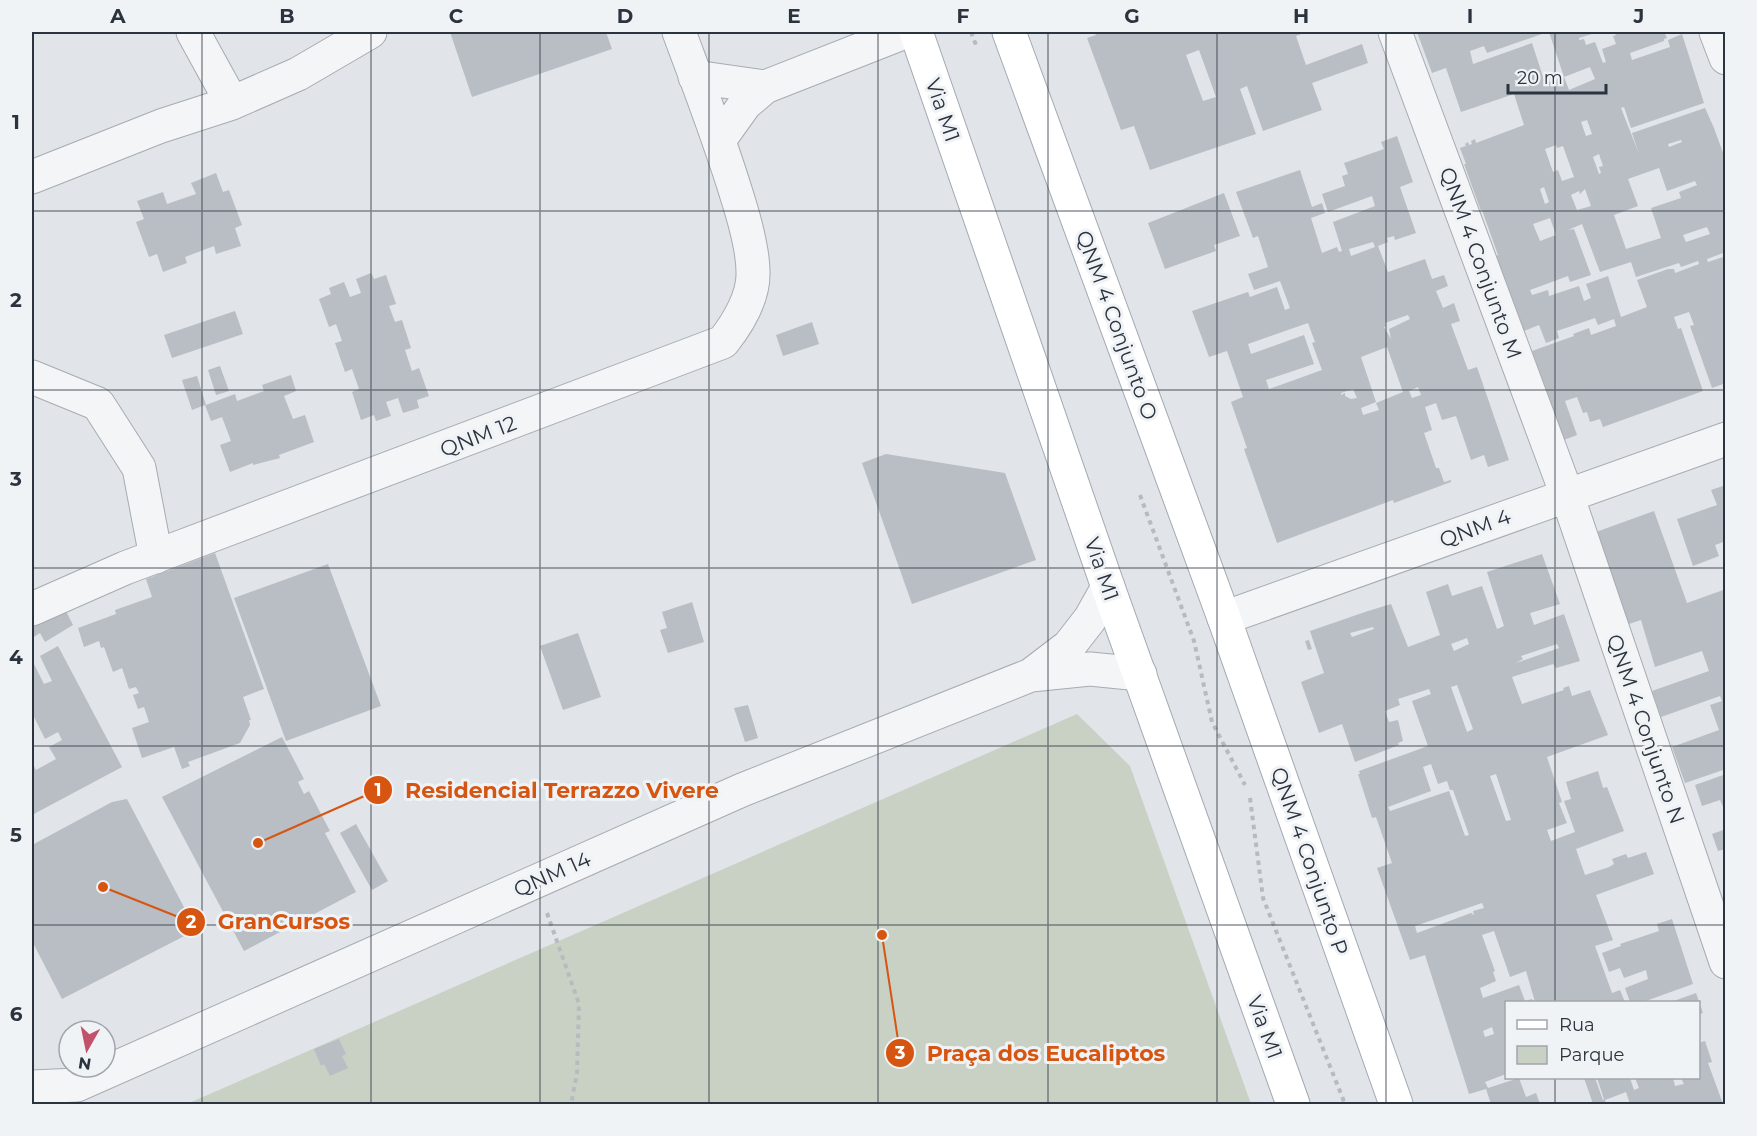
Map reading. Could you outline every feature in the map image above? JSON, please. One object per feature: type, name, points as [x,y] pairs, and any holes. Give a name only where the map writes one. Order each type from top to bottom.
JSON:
[{"type":"main road","name":"Via M1","points":[[916,32],[1108,587],[1293,1104]]},
{"type":"main road","name":"QNM 4 Conjunto O","points":[[1009,32],[1224,618]]},
{"type":"main road","name":"QNM 4 Conjunto P","points":[[1224,618],[1396,1104]]},
{"type":"street","points":[[193,32],[232,103]]},
{"type":"street","points":[[32,177],[161,126],[232,103],[298,74],[370,32]]},
{"type":"street","name":"QNM 12","points":[[32,609],[156,557],[723,342],[737,324],[746,304],[753,272],[743,219],[720,139],[679,32]]},
{"type":"street","points":[[720,139],[745,104],[765,87],[905,32]]},
{"type":"street","name":"QNM 4 Conjunto M","points":[[1395,32],[1567,495]]},
{"type":"street","points":[[1716,32],[1725,58]]},
{"type":"street","points":[[695,77],[765,87]]},
{"type":"street","points":[[32,377],[98,404],[139,468],[156,557]]},
{"type":"street","name":"QNM 4","points":[[1224,618],[1725,439]]},
{"type":"street","name":"QNM 4 Conjunto N","points":[[1567,495],[1725,962]]},
{"type":"street","name":"QNM 14","points":[[32,1087],[70,1094],[536,881],[742,790],[1031,675],[1069,646],[1090,619],[1108,587]]},
{"type":"street","name":"QNM 14","points":[[1031,675],[1090,669],[1140,674]]},
{"type":"path","points":[[971,32],[979,54]]},
{"type":"path","points":[[1137,486],[1194,641],[1212,722],[1249,792],[1263,898],[1345,1104]]},
{"type":"path","points":[[536,881],[579,1004],[577,1073],[571,1104]]},
{"type":"green space","points":[[1077,714],[1130,766],[1251,1104],[187,1104]]},
{"type":"building","points":[[450,32],[606,32],[612,49],[472,97]]},
{"type":"building","points":[[1094,32],[1307,32],[1296,36],[1306,65],[1362,44],[1368,63],[1312,83],[1322,110],[1263,131],[1247,86],[1240,89],[1256,134],[1150,170],[1134,126],[1121,130],[1087,38],[1096,35]],"holes":[[[1199,50],[1216,97],[1203,101],[1186,55]]]},
{"type":"building","points":[[1417,32],[1541,32],[1542,34],[1487,53],[1484,46],[1470,51],[1473,64],[1532,43],[1545,83],[1564,77],[1549,32],[1598,32],[1579,38],[1579,40],[1584,39],[1586,45],[1595,42],[1603,63],[1606,62],[1602,49],[1616,44],[1613,36],[1616,35],[1615,32],[1664,32],[1667,38],[1664,41],[1630,53],[1632,60],[1670,47],[1668,40],[1682,34],[1704,103],[1631,128],[1624,107],[1621,108],[1639,154],[1632,133],[1705,108],[1714,128],[1726,161],[1726,252],[1707,259],[1708,262],[1726,256],[1726,383],[1712,388],[1690,326],[1694,325],[1689,312],[1674,317],[1678,329],[1681,328],[1703,391],[1603,427],[1600,419],[1590,422],[1587,412],[1583,413],[1577,397],[1565,401],[1577,435],[1564,440],[1532,351],[1574,336],[1573,334],[1589,328],[1591,335],[1616,326],[1614,319],[1598,325],[1595,318],[1557,331],[1559,338],[1546,343],[1539,325],[1524,331],[1460,148],[1466,146],[1468,142],[1469,145],[1472,144],[1471,141],[1475,139],[1476,143],[1524,125],[1514,94],[1461,112],[1446,68],[1432,73]],"holes":[[[1590,67],[1595,79],[1569,90],[1564,77]],[[1587,120],[1592,134],[1586,136],[1581,122]],[[1681,140],[1682,142],[1669,147],[1668,144]],[[1556,145],[1557,148],[1563,146],[1574,177],[1562,181],[1558,170],[1553,172],[1545,149]],[[1599,154],[1603,166],[1599,167],[1601,173],[1599,174],[1593,157]],[[1659,168],[1667,191],[1695,181],[1697,185],[1679,192],[1681,198],[1651,208],[1661,238],[1626,249],[1614,215],[1638,206],[1628,179]],[[1544,187],[1549,202],[1545,204],[1540,189]],[[1585,189],[1591,206],[1577,210],[1571,195],[1579,191],[1580,194]],[[1550,218],[1556,235],[1540,241],[1533,224]],[[1582,224],[1600,272],[1631,262],[1636,277],[1679,263],[1681,267],[1698,261],[1699,264],[1675,273],[1674,269],[1668,269],[1637,280],[1647,307],[1621,317],[1608,276],[1586,284],[1591,298],[1584,301],[1579,286],[1549,296],[1548,290],[1532,295],[1530,290],[1568,276],[1570,282],[1591,275],[1574,229],[1568,230]],[[1707,227],[1710,234],[1686,242],[1683,235]]]},
{"type":"building","points":[[1397,136],[1413,182],[1400,187],[1416,233],[1395,240],[1394,236],[1387,238],[1388,242],[1378,246],[1388,272],[1425,259],[1432,279],[1444,275],[1448,286],[1436,291],[1443,308],[1454,303],[1460,321],[1451,324],[1468,370],[1477,367],[1509,460],[1488,467],[1484,455],[1471,460],[1456,416],[1442,420],[1436,403],[1425,407],[1432,430],[1424,433],[1436,468],[1439,468],[1444,482],[1451,480],[1451,482],[1394,503],[1393,500],[1277,543],[1244,449],[1247,448],[1231,402],[1243,397],[1227,351],[1209,357],[1192,311],[1248,292],[1250,297],[1277,287],[1285,310],[1290,308],[1280,281],[1254,290],[1248,274],[1268,267],[1258,236],[1253,238],[1236,192],[1300,170],[1312,207],[1322,203],[1325,213],[1311,218],[1322,253],[1337,247],[1339,252],[1342,251],[1333,222],[1375,206],[1372,196],[1328,212],[1322,194],[1345,186],[1342,176],[1348,174],[1344,163],[1384,149],[1381,142]],"holes":[[[1373,242],[1375,247],[1351,256],[1349,249]],[[1408,315],[1410,319],[1389,329],[1391,339],[1384,327],[1385,323]],[[1308,323],[1315,342],[1312,343],[1322,370],[1269,389],[1266,380],[1314,364],[1304,335],[1251,354],[1248,344]],[[1387,347],[1403,392],[1376,403],[1379,410],[1363,415],[1361,408],[1376,402],[1361,357]],[[1418,387],[1421,395],[1412,398],[1409,391]],[[1353,389],[1357,398],[1351,399],[1345,396],[1345,393],[1341,395],[1341,393]]]},
{"type":"building","points":[[216,173],[223,192],[229,190],[242,225],[235,228],[241,246],[216,254],[214,246],[185,257],[187,263],[163,272],[157,254],[149,257],[136,222],[144,219],[137,201],[163,192],[167,204],[196,194],[191,183]]},
{"type":"building","points":[[1224,193],[1240,236],[1214,245],[1216,251],[1165,269],[1148,223]]},
{"type":"building","points":[[371,273],[374,279],[386,275],[396,304],[389,306],[395,322],[402,320],[411,348],[405,350],[412,371],[419,368],[429,396],[417,400],[419,408],[403,413],[398,398],[386,402],[391,416],[376,421],[374,415],[361,420],[352,392],[359,389],[352,369],[345,372],[335,343],[342,341],[336,324],[329,327],[319,299],[331,294],[329,288],[344,282],[350,297],[361,293],[356,279]]},
{"type":"building","points":[[235,311],[243,334],[172,358],[164,335]]},
{"type":"building","points":[[812,322],[819,344],[783,356],[776,335]]},
{"type":"building","points":[[220,366],[229,391],[216,395],[208,370]]},
{"type":"building","points":[[291,375],[296,391],[284,396],[293,419],[305,415],[314,442],[279,455],[280,458],[253,465],[253,463],[230,472],[220,445],[231,441],[222,417],[211,421],[205,405],[192,410],[182,380],[197,376],[206,405],[235,394],[237,401],[264,391],[262,385]]},
{"type":"building","points":[[886,454],[1005,473],[1036,560],[912,604],[862,463]]},
{"type":"building","points":[[1726,485],[1726,541],[1715,545],[1719,556],[1693,566],[1677,519],[1717,505],[1711,490]]},
{"type":"building","points":[[1654,511],[1687,603],[1726,589],[1726,769],[1685,783],[1672,747],[1719,730],[1710,705],[1722,701],[1720,696],[1661,717],[1652,691],[1709,671],[1702,651],[1655,667],[1641,620],[1629,624],[1596,532]]},
{"type":"building","points":[[215,553],[264,689],[243,697],[251,720],[249,720],[250,725],[240,743],[188,762],[190,766],[182,769],[174,747],[142,758],[132,728],[149,722],[144,707],[138,709],[133,695],[139,693],[136,687],[129,689],[122,668],[113,672],[104,647],[101,648],[99,641],[84,647],[78,628],[116,614],[115,610],[152,597],[146,579]]},
{"type":"building","points":[[1542,554],[1560,604],[1530,613],[1534,625],[1564,614],[1580,661],[1556,668],[1553,664],[1512,677],[1522,704],[1564,690],[1563,688],[1569,686],[1572,696],[1590,690],[1608,735],[1547,757],[1562,802],[1559,803],[1567,823],[1547,830],[1551,841],[1575,832],[1564,801],[1571,799],[1566,782],[1598,771],[1603,788],[1607,787],[1624,831],[1576,849],[1585,875],[1609,867],[1614,864],[1612,859],[1626,854],[1628,858],[1646,852],[1654,874],[1596,895],[1613,940],[1595,946],[1612,993],[1620,990],[1625,1001],[1535,1001],[1526,971],[1510,977],[1494,931],[1482,935],[1495,971],[1493,972],[1496,981],[1480,988],[1483,998],[1519,985],[1525,1001],[1505,1001],[1505,1074],[1485,1082],[1488,1088],[1519,1079],[1526,1097],[1536,1093],[1540,1104],[1491,1104],[1486,1089],[1469,1094],[1425,955],[1410,960],[1377,868],[1392,863],[1376,817],[1372,818],[1358,774],[1360,774],[1359,771],[1428,746],[1412,701],[1431,694],[1429,689],[1398,699],[1400,705],[1385,711],[1389,722],[1398,720],[1403,741],[1398,743],[1399,745],[1355,762],[1342,724],[1319,733],[1301,682],[1324,673],[1310,631],[1368,611],[1391,604],[1408,647],[1440,635],[1426,592],[1448,584],[1452,596],[1482,586],[1497,629],[1504,626],[1487,572]],"holes":[[[1373,627],[1374,629],[1352,637],[1350,633]],[[1467,638],[1469,644],[1454,651],[1451,644]],[[1557,644],[1559,648],[1516,663],[1523,659],[1521,656]],[[1457,685],[1473,729],[1467,732],[1451,687]],[[1431,764],[1438,784],[1447,781],[1450,790],[1453,790],[1469,835],[1465,836],[1449,791],[1390,811],[1388,807],[1431,791],[1423,767]],[[1496,774],[1511,820],[1506,821],[1490,776]],[[1482,903],[1484,908],[1473,911],[1474,915],[1471,913],[1417,933],[1415,926]],[[1492,1027],[1494,1034],[1485,1037],[1483,1031]]]},
{"type":"building","points":[[328,564],[381,706],[286,741],[234,598]]},
{"type":"building","points":[[692,602],[704,642],[668,653],[660,630],[667,628],[662,612]]},
{"type":"building","points":[[62,603],[73,625],[45,642],[40,633],[32,638],[32,618]]},
{"type":"building","points":[[578,633],[601,697],[563,710],[540,646]]},
{"type":"building","points":[[1309,640],[1312,649],[1308,650],[1305,641]]},
{"type":"building","points":[[58,646],[122,767],[32,815],[32,762],[36,770],[56,759],[49,747],[62,740],[58,732],[45,739],[32,713],[32,660],[44,684],[52,681],[40,656]]},
{"type":"building","points":[[748,705],[758,738],[745,742],[734,708]]},
{"type":"building","points":[[282,737],[304,779],[298,782],[304,794],[309,791],[330,831],[325,833],[356,892],[244,951],[162,797]]},
{"type":"building","points":[[1726,774],[1726,813],[1720,800],[1702,806],[1695,785]]},
{"type":"building","points":[[127,799],[196,930],[62,999],[32,941],[32,845],[112,802]]},
{"type":"building","points":[[356,824],[388,881],[372,890],[340,833]]},
{"type":"building","points":[[1726,829],[1726,849],[1718,851],[1712,834]]},
{"type":"building","points":[[1672,919],[1693,984],[1646,1001],[1630,1001],[1625,988],[1648,979],[1646,970],[1624,978],[1620,968],[1609,972],[1602,953],[1621,946],[1620,944],[1659,931],[1657,924]]},
{"type":"building","points":[[1696,993],[1699,1001],[1674,1001]]},
{"type":"building","points":[[339,1039],[346,1054],[342,1056],[348,1068],[330,1076],[324,1064],[321,1066],[314,1049]]},
{"type":"building","points":[[1705,1041],[1712,1062],[1708,1063],[1723,1104],[1630,1104],[1626,1092],[1605,1100],[1606,1104],[1593,1104],[1584,1079],[1595,1079],[1603,1100],[1597,1079],[1630,1079],[1634,1090],[1639,1088],[1635,1079],[1673,1079],[1675,1086],[1684,1084],[1682,1079],[1700,1079],[1700,1042]]},
{"type":"place","name":"Residencial Terrazzo Vivere","points":[[258,843]]},
{"type":"place","name":"GranCursos","points":[[103,887]]},
{"type":"place","name":"Praça dos Eucaliptos","points":[[882,935]]}]
